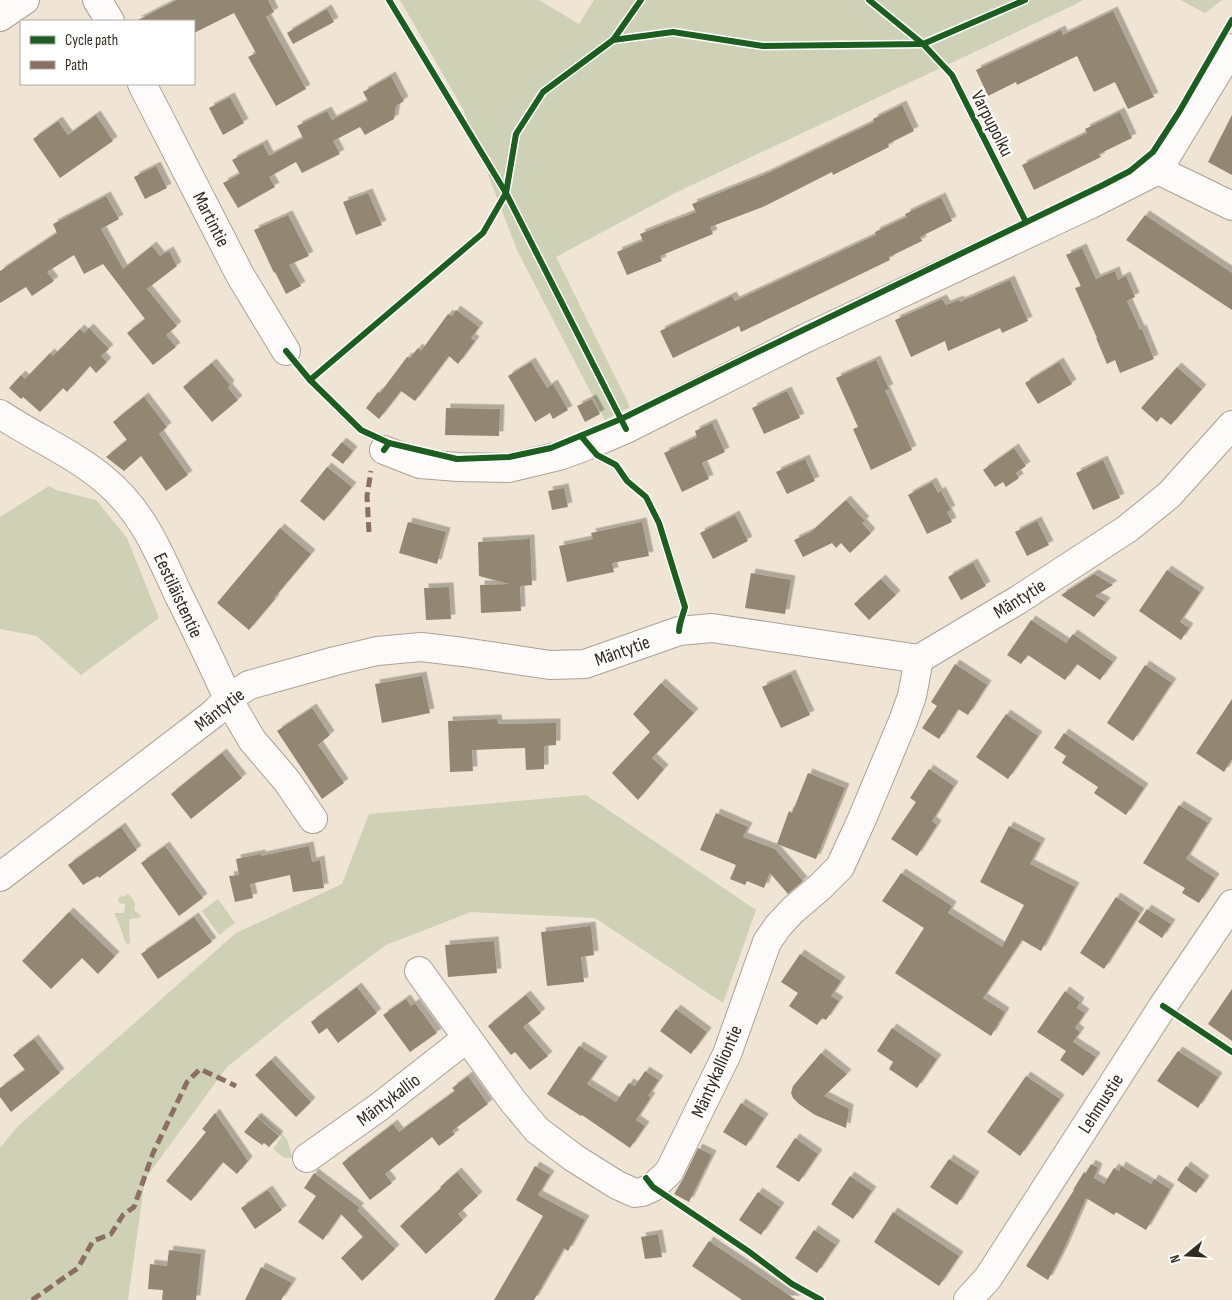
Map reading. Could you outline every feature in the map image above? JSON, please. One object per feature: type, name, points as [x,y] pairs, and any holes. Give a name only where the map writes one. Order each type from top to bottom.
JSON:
[{"type":"street","points":[[0,17],[25,0]]},
{"type":"street","points":[[97,0],[109,20]]},
{"type":"street","points":[[384,450],[420,464],[458,468],[509,468],[559,456],[634,425],[806,338],[1091,204],[1158,170],[1232,48]]},
{"type":"street","name":"Martintie","points":[[143,85],[240,275],[286,351]]},
{"type":"street","points":[[1158,170],[1232,206]]},
{"type":"street","name":"Eestiläistentie","points":[[0,414],[82,463],[106,480],[125,498],[156,546],[228,699],[252,740],[287,781],[313,819]]},
{"type":"street","name":"Mäntytie","points":[[0,877],[213,714],[228,699],[249,685],[335,661],[377,652],[421,647],[550,666],[585,664],[679,631],[712,628],[919,660],[1018,600],[1127,529],[1169,495],[1232,425]]},
{"type":"street","name":"Mäntykalliontie","points":[[419,971],[512,1100],[537,1130],[574,1158],[616,1185],[635,1193],[653,1187],[669,1172],[724,1059],[768,942],[778,926],[793,910],[820,887],[840,866],[903,721],[912,696],[919,660]]},
{"type":"street","name":"Lehmustie","points":[[968,1300],[988,1278],[1162,1006],[1232,904]]},
{"type":"street","name":"Mäntykallio","points":[[307,1158],[379,1108],[467,1038]]},
{"type":"green space","points":[[400,0],[539,0],[579,24],[594,0],[1083,0],[675,193],[556,257],[630,407],[605,420],[517,250],[463,109]]},
{"type":"green space","points":[[1180,0],[1222,0],[1205,13]]},
{"type":"green space","points":[[49,486],[56,490],[96,500],[127,538],[159,618],[81,675],[37,636],[0,629],[0,517]]},
{"type":"green space","points":[[586,795],[756,910],[723,1003],[595,918],[471,912],[386,945],[293,1014],[227,1067],[145,1179],[128,1300],[0,1300],[0,1148],[17,1127],[236,933],[342,884],[369,814]]},
{"type":"green space","points":[[128,894],[135,902],[134,910],[142,917],[130,919],[130,943],[127,944],[114,913],[124,913],[125,904],[119,903],[118,899],[121,895],[122,897]]},
{"type":"green space","points":[[218,899],[235,923],[219,935],[202,911]]},
{"type":"green space","points":[[259,1113],[287,1139],[292,1158],[284,1158],[273,1149],[281,1136],[257,1116]]},
{"type":"building","points":[[177,0],[268,0],[274,12],[266,17],[306,89],[276,106],[248,57],[256,53],[234,13],[195,32],[195,20],[138,20]]},
{"type":"building","points":[[327,9],[334,22],[293,44],[287,33]]},
{"type":"building","points":[[1113,11],[1154,97],[1128,109],[1115,82],[1094,92],[1077,56],[1017,85],[1016,82],[988,96],[976,70],[1061,30],[1063,35]]},
{"type":"building","points":[[391,76],[404,101],[396,106],[394,119],[365,135],[360,127],[333,141],[340,154],[302,173],[296,162],[269,177],[275,187],[238,208],[223,183],[240,174],[232,160],[263,144],[269,156],[303,138],[297,126],[327,111],[332,120],[368,101],[363,92]]},
{"type":"building","points":[[230,97],[244,123],[223,135],[209,108]]},
{"type":"building","points":[[902,105],[914,131],[888,144],[889,147],[833,175],[832,172],[765,206],[710,227],[713,234],[660,256],[662,261],[627,275],[617,252],[643,241],[640,234],[696,212],[692,204],[764,175],[874,122],[873,119]]},
{"type":"building","points":[[1120,112],[1132,138],[1099,154],[1101,157],[1034,190],[1022,165],[1087,133],[1085,129]]},
{"type":"building","points":[[96,115],[113,141],[60,178],[33,139],[58,121],[68,135]]},
{"type":"building","points":[[1232,115],[1232,175],[1208,162]]},
{"type":"building","points":[[156,166],[167,188],[145,199],[134,177]]},
{"type":"building","points":[[368,193],[382,225],[356,235],[343,202]]},
{"type":"building","points":[[106,196],[119,219],[101,229],[123,269],[152,246],[160,256],[169,251],[177,266],[147,289],[177,326],[166,335],[176,347],[153,365],[127,333],[145,319],[103,264],[84,274],[74,255],[47,272],[54,281],[32,296],[26,287],[0,303],[0,271],[57,233],[53,224]]},
{"type":"building","points":[[941,197],[952,221],[920,237],[922,241],[889,257],[890,260],[741,332],[739,326],[673,358],[660,331],[732,296],[735,301],[876,235],[875,232],[907,217],[905,214]]},
{"type":"building","points":[[288,215],[309,256],[289,265],[301,286],[286,294],[254,230]]},
{"type":"building","points":[[1145,215],[1232,273],[1232,310],[1126,240]]},
{"type":"building","points":[[1082,248],[1096,279],[1115,271],[1118,280],[1126,276],[1135,297],[1127,301],[1140,330],[1142,329],[1154,359],[1120,373],[1115,360],[1107,364],[1075,288],[1081,286],[1066,255]]},
{"type":"building","points":[[1010,280],[1028,321],[1002,333],[1000,328],[948,351],[945,341],[911,357],[895,320],[942,299],[946,305],[959,300],[960,302]]},
{"type":"building","points":[[456,310],[479,327],[471,338],[475,341],[458,364],[449,356],[415,401],[401,391],[379,419],[366,408],[378,392],[380,393],[407,357],[410,358],[418,348],[421,351],[448,314],[452,316]]},
{"type":"building","points":[[89,328],[109,349],[101,356],[107,362],[96,373],[90,366],[67,392],[63,388],[40,412],[9,388],[21,375],[25,379],[50,353],[53,356],[80,329],[84,333]]},
{"type":"building","points":[[876,360],[889,389],[885,390],[912,450],[871,470],[853,429],[858,427],[836,378]]},
{"type":"building","points":[[531,362],[547,388],[553,384],[568,410],[553,419],[550,413],[535,422],[508,376]]},
{"type":"building","points":[[1059,362],[1072,384],[1038,404],[1025,383]]},
{"type":"building","points":[[212,363],[230,385],[228,388],[238,400],[212,422],[183,387]]},
{"type":"building","points":[[1177,367],[1202,389],[1171,425],[1161,417],[1157,422],[1141,408]]},
{"type":"building","points":[[787,391],[800,418],[764,434],[752,408]]},
{"type":"building","points":[[144,397],[167,427],[159,434],[188,475],[166,491],[141,456],[124,471],[106,457],[127,440],[113,422]]},
{"type":"building","points":[[592,399],[600,414],[585,422],[577,406]]},
{"type":"building","points":[[446,408],[500,409],[499,436],[445,435]]},
{"type":"building","points":[[712,423],[725,452],[702,463],[709,479],[682,492],[664,453],[697,437],[695,431]]},
{"type":"building","points":[[342,442],[353,451],[343,464],[331,455]]},
{"type":"building","points":[[1014,448],[1026,466],[1016,473],[1019,478],[1006,487],[1003,482],[995,487],[983,470]]},
{"type":"building","points":[[805,459],[815,481],[787,494],[776,472]]},
{"type":"building","points":[[1103,460],[1120,498],[1093,510],[1076,473]]},
{"type":"building","points":[[327,467],[352,487],[324,521],[300,501]]},
{"type":"building","points":[[932,482],[938,493],[941,491],[951,510],[947,512],[952,522],[927,534],[908,495]]},
{"type":"building","points":[[564,488],[568,507],[552,510],[548,491]]},
{"type":"building","points":[[846,500],[865,521],[862,523],[871,533],[850,553],[841,543],[836,548],[832,543],[803,557],[794,540],[811,532]]},
{"type":"building","points":[[735,515],[748,541],[713,559],[700,533]]},
{"type":"building","points":[[1037,521],[1049,545],[1027,556],[1015,532]]},
{"type":"building","points":[[408,522],[446,532],[437,564],[399,553]]},
{"type":"building","points":[[642,522],[649,556],[612,563],[614,572],[567,582],[559,546],[593,539],[591,533]]},
{"type":"building","points":[[280,528],[311,554],[249,630],[217,603]]},
{"type":"building","points":[[530,539],[532,585],[520,586],[521,611],[481,613],[480,585],[509,584],[479,576],[478,542]]},
{"type":"building","points":[[973,563],[986,586],[961,600],[948,577]]},
{"type":"building","points":[[1167,570],[1200,592],[1180,622],[1189,628],[1181,640],[1139,611]]},
{"type":"building","points":[[751,573],[791,580],[785,614],[745,608]]},
{"type":"building","points":[[1094,574],[1113,585],[1095,596],[1106,602],[1094,617],[1061,595]]},
{"type":"building","points":[[881,579],[896,595],[869,620],[854,604]]},
{"type":"building","points":[[449,587],[451,619],[426,620],[424,588]]},
{"type":"building","points":[[1031,620],[1066,643],[1073,634],[1113,662],[1100,680],[1077,664],[1065,680],[1028,655],[1021,664],[1007,655]]},
{"type":"building","points":[[955,664],[987,685],[968,715],[958,709],[939,739],[922,728],[937,706],[931,702]]},
{"type":"building","points":[[1145,665],[1172,683],[1133,741],[1107,723]]},
{"type":"building","points":[[791,674],[810,715],[781,728],[762,687]]},
{"type":"building","points":[[422,676],[430,713],[382,723],[375,684]]},
{"type":"building","points":[[661,683],[694,713],[652,758],[664,769],[638,800],[612,773],[650,732],[633,714]]},
{"type":"building","points":[[1232,699],[1232,759],[1224,772],[1196,753]]},
{"type":"building","points":[[312,708],[330,735],[318,745],[344,783],[322,799],[277,731]]},
{"type":"building","points":[[1006,714],[1038,736],[1008,779],[976,757]]},
{"type":"building","points":[[497,719],[498,724],[556,723],[556,745],[544,746],[544,769],[526,770],[525,748],[472,750],[473,771],[450,772],[448,721]]},
{"type":"building","points":[[1064,733],[1144,788],[1126,815],[1094,793],[1098,787],[1062,763],[1066,756],[1054,748]]},
{"type":"building","points":[[222,753],[242,778],[191,819],[171,794]]},
{"type":"building","points":[[929,769],[954,786],[932,821],[937,825],[917,856],[891,839],[916,802],[910,798]]},
{"type":"building","points":[[808,773],[845,788],[816,859],[777,844],[789,811],[792,813]]},
{"type":"building","points":[[1179,805],[1208,823],[1186,859],[1215,878],[1199,903],[1182,893],[1185,888],[1143,863]]},
{"type":"building","points":[[716,813],[748,827],[743,837],[775,849],[803,881],[788,894],[770,873],[764,888],[747,881],[745,885],[730,879],[736,865],[700,850]]},
{"type":"building","points":[[1009,826],[1041,843],[1030,864],[1075,887],[1041,951],[1022,940],[983,998],[1005,1012],[991,1036],[895,973],[924,928],[882,901],[901,873],[952,906],[948,913],[1002,947],[1024,905],[980,882]]},
{"type":"building","points":[[121,827],[137,850],[99,878],[98,876],[83,885],[68,865]]},
{"type":"building","points":[[165,846],[203,898],[179,916],[141,863]]},
{"type":"building","points":[[309,846],[312,862],[320,860],[324,888],[293,892],[290,875],[250,884],[253,898],[235,902],[229,876],[239,875],[236,859]]},
{"type":"building","points":[[1116,897],[1140,913],[1104,969],[1080,953]]},
{"type":"building","points":[[1147,909],[1171,924],[1162,938],[1138,922]]},
{"type":"building","points":[[69,912],[115,956],[98,974],[82,958],[51,989],[22,961]]},
{"type":"building","points":[[194,917],[212,942],[158,979],[141,954]]},
{"type":"building","points":[[591,926],[594,955],[581,957],[584,982],[547,986],[541,932]]},
{"type":"building","points":[[494,941],[497,973],[448,977],[445,945]]},
{"type":"building","points":[[800,954],[841,981],[831,996],[839,1001],[826,1020],[822,1018],[817,1025],[789,1006],[798,993],[781,982]]},
{"type":"building","points":[[357,987],[377,1013],[338,1043],[327,1028],[319,1034],[311,1022]]},
{"type":"building","points":[[1232,989],[1232,1041],[1208,1024]]},
{"type":"building","points":[[1065,991],[1080,1002],[1077,1008],[1085,1013],[1075,1028],[1080,1032],[1073,1042],[1096,1057],[1083,1076],[1060,1060],[1066,1051],[1037,1032]]},
{"type":"building","points":[[526,995],[541,1013],[523,1027],[548,1056],[530,1070],[515,1052],[511,1055],[488,1026]]},
{"type":"building","points":[[406,999],[411,1006],[415,1003],[437,1033],[410,1052],[383,1015]]},
{"type":"building","points":[[676,1009],[707,1032],[691,1054],[660,1031]]},
{"type":"building","points":[[892,1028],[937,1059],[917,1088],[889,1069],[893,1062],[877,1051]]},
{"type":"building","points":[[34,1039],[60,1073],[11,1112],[0,1097],[0,1088],[25,1070],[13,1055]]},
{"type":"building","points":[[579,1046],[603,1061],[587,1084],[616,1102],[629,1083],[635,1086],[645,1071],[659,1080],[648,1096],[651,1097],[636,1120],[645,1126],[630,1148],[547,1094]]},
{"type":"building","points":[[1178,1051],[1218,1077],[1198,1108],[1157,1081]]},
{"type":"building","points":[[821,1053],[847,1074],[824,1096],[849,1109],[846,1128],[815,1115],[799,1104],[791,1093],[793,1086]]},
{"type":"building","points":[[271,1060],[311,1102],[296,1117],[255,1075]]},
{"type":"building","points":[[468,1076],[488,1104],[452,1131],[455,1134],[439,1146],[432,1137],[385,1174],[392,1183],[370,1200],[342,1163],[393,1124],[399,1132],[455,1091],[452,1088]]},
{"type":"building","points":[[1026,1076],[1060,1099],[1020,1156],[987,1132]]},
{"type":"building","points":[[741,1103],[764,1118],[746,1146],[723,1132]]},
{"type":"building","points":[[215,1113],[248,1161],[237,1174],[223,1162],[191,1201],[166,1181],[206,1132],[202,1129]]},
{"type":"building","points":[[257,1117],[279,1136],[269,1147],[264,1143],[262,1145],[244,1132]]},
{"type":"building","points":[[795,1138],[818,1154],[799,1182],[776,1167]]},
{"type":"building","points":[[698,1148],[712,1155],[689,1202],[674,1194]]},
{"type":"building","points":[[949,1159],[975,1176],[957,1205],[930,1187]]},
{"type":"building","points":[[1091,1164],[1098,1168],[1094,1178],[1104,1184],[1114,1168],[1119,1171],[1121,1166],[1151,1184],[1154,1179],[1170,1189],[1146,1230],[1116,1212],[1114,1215],[1086,1198],[1048,1280],[1026,1266],[1084,1172],[1086,1173]]},
{"type":"building","points":[[535,1166],[550,1175],[538,1195],[585,1220],[568,1251],[564,1248],[534,1300],[494,1300],[543,1216],[516,1200]]},
{"type":"building","points":[[1186,1166],[1205,1180],[1196,1193],[1177,1180]]},
{"type":"building","points":[[457,1172],[478,1196],[458,1214],[463,1220],[426,1254],[400,1226]]},
{"type":"building","points":[[314,1173],[360,1208],[357,1210],[395,1249],[362,1281],[341,1258],[363,1237],[341,1214],[323,1240],[298,1222],[316,1196],[304,1188]]},
{"type":"building","points":[[850,1176],[872,1191],[853,1219],[831,1204]]},
{"type":"building","points":[[268,1190],[282,1210],[255,1229],[241,1208]]},
{"type":"building","points":[[758,1192],[780,1207],[761,1235],[739,1220]]},
{"type":"building","points":[[893,1212],[959,1256],[939,1286],[874,1242]]},
{"type":"building","points":[[814,1230],[836,1245],[817,1273],[795,1258]]},
{"type":"building","points":[[658,1234],[662,1257],[645,1259],[641,1237]]},
{"type":"building","points":[[709,1241],[796,1300],[742,1300],[692,1266]]},
{"type":"building","points":[[169,1250],[201,1254],[196,1300],[162,1300],[163,1290],[148,1289],[150,1264],[167,1266]]},
{"type":"building","points":[[261,1267],[292,1283],[281,1300],[245,1300]]},
{"type":"marked path","points":[[369,532],[367,496],[371,471]]},
{"type":"marked path","points":[[32,1300],[78,1268],[93,1241],[111,1234],[123,1215],[134,1207],[153,1153],[187,1082],[200,1069],[236,1086]]},
{"type":"cycle path","points":[[389,0],[506,193],[626,429]]},
{"type":"cycle path","points":[[310,380],[483,233],[506,193],[516,134],[543,92],[613,40],[641,0]]},
{"type":"cycle path","name":"Varpupolku","points":[[869,0],[923,44],[952,75],[1026,222]]},
{"type":"cycle path","points":[[613,40],[673,32],[763,46],[923,44],[1025,0]]},
{"type":"cycle path","points":[[384,450],[389,443],[457,459],[509,457],[551,448],[621,419],[1103,185],[1130,171],[1153,152],[1179,112],[1232,20]]},
{"type":"cycle path","points":[[286,351],[310,380],[361,430],[389,443]]},
{"type":"cycle path","points":[[581,436],[597,455],[616,465],[627,481],[646,497],[659,523],[685,607],[679,631]]},
{"type":"cycle path","points":[[1163,1006],[1232,1052]]},
{"type":"cycle path","points":[[646,1178],[653,1187],[748,1251],[792,1284],[821,1300]]}]
